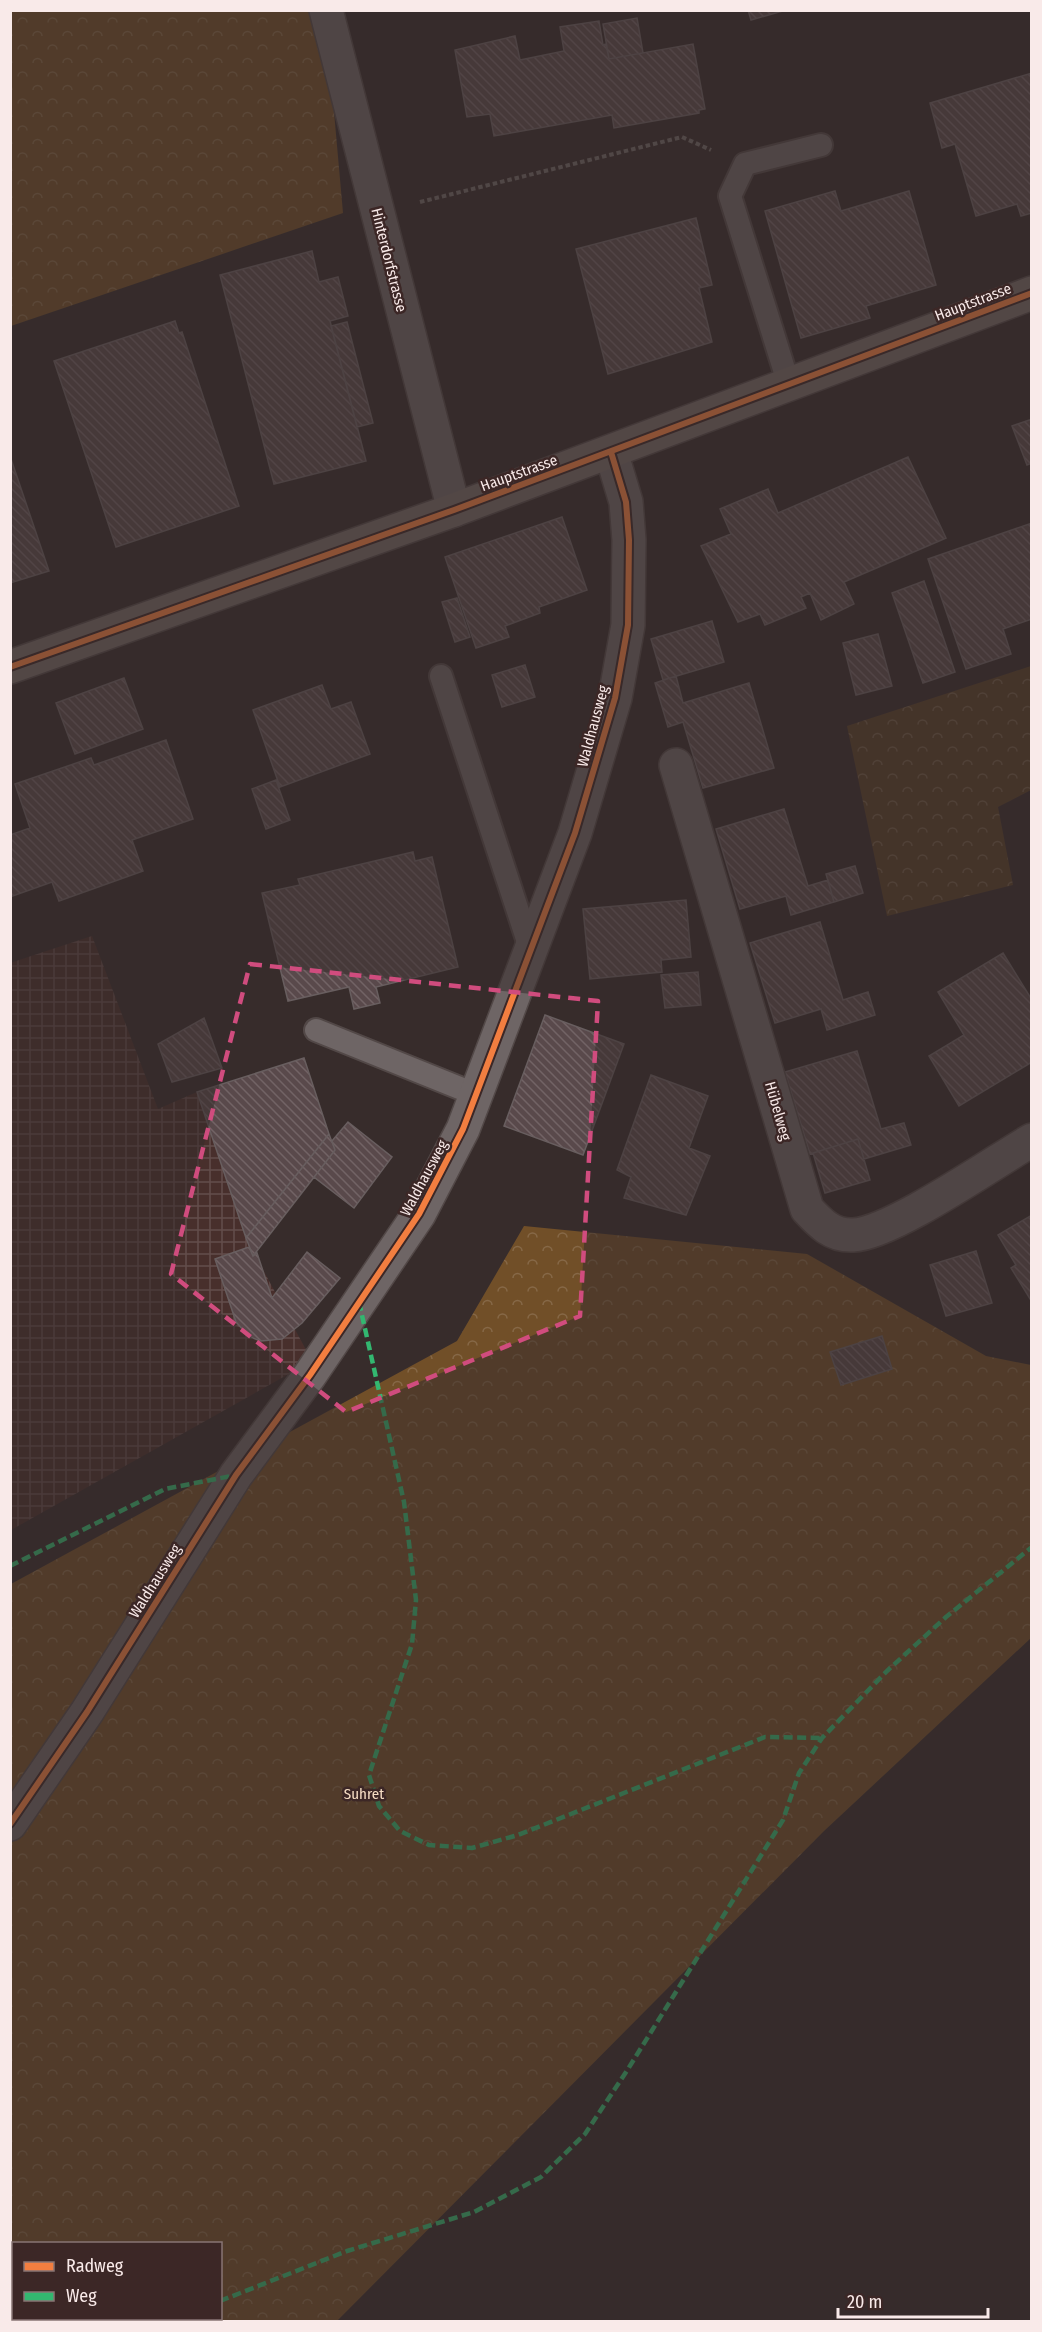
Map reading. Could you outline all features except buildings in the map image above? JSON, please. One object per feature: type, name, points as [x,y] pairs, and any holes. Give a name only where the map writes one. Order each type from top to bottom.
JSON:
[{"type":"main road","name":"Hauptstrasse","points":[[10,667],[454,510],[1032,293]]},
{"type":"street","name":"Hinterdorfstrasse","points":[[326,10],[454,510]]},
{"type":"street","name":"Waldhausweg","points":[[10,1824],[87,1712],[236,1475],[310,1375],[419,1214],[463,1129],[532,954],[585,800],[615,698],[628,625],[629,540],[626,502],[611,452]]},
{"type":"street","name":"Hübelweg","points":[[676,765],[807,1209],[825,1229],[852,1235],[883,1229],[1032,1140]]},
{"type":"lane","points":[[789,385],[730,196],[745,164],[821,145]]},
{"type":"lane","points":[[441,676],[532,954]]},
{"type":"lane","points":[[316,1030],[477,1095]]},
{"type":"path","points":[[377,213],[682,137],[745,164]]},
{"type":"highlighted area","points":[[250,964],[598,1001],[580,1316],[346,1412],[171,1274]]},
{"type":"shaded area","points":[[92,936],[158,1109],[197,1092],[246,1238],[312,1361],[11,1530],[10,963]]},
{"type":"green space","points":[[10,11],[325,11],[343,213],[11,326]]},
{"type":"green space","points":[[1031,666],[1031,790],[998,807],[1013,885],[887,916],[847,726]]},
{"type":"green space","name":"Suhret","points":[[524,1226],[807,1254],[986,1356],[1031,1365],[1031,1638],[824,1831],[336,2322],[11,2322],[11,1584],[457,1341]]},
{"type":"marked path","points":[[359,1302],[404,1502],[416,1600],[412,1644],[369,1775],[379,1806],[400,1831],[429,1845],[472,1848],[518,1835],[765,1737],[822,1738]]},
{"type":"marked path","points":[[10,1566],[165,1489],[236,1475]]},
{"type":"marked path","points":[[222,2300],[347,2251],[474,2212],[541,2177],[585,2134],[628,2069],[783,1820],[799,1773],[822,1738],[887,1671],[946,1617],[1032,1547]]},
{"type":"cycle path","points":[[10,667],[454,510],[1032,293]]},
{"type":"cycle path","points":[[10,1824],[87,1712],[236,1475],[310,1375],[419,1214],[463,1129],[575,833],[615,698],[628,625],[629,540],[626,502],[611,452]]}]
